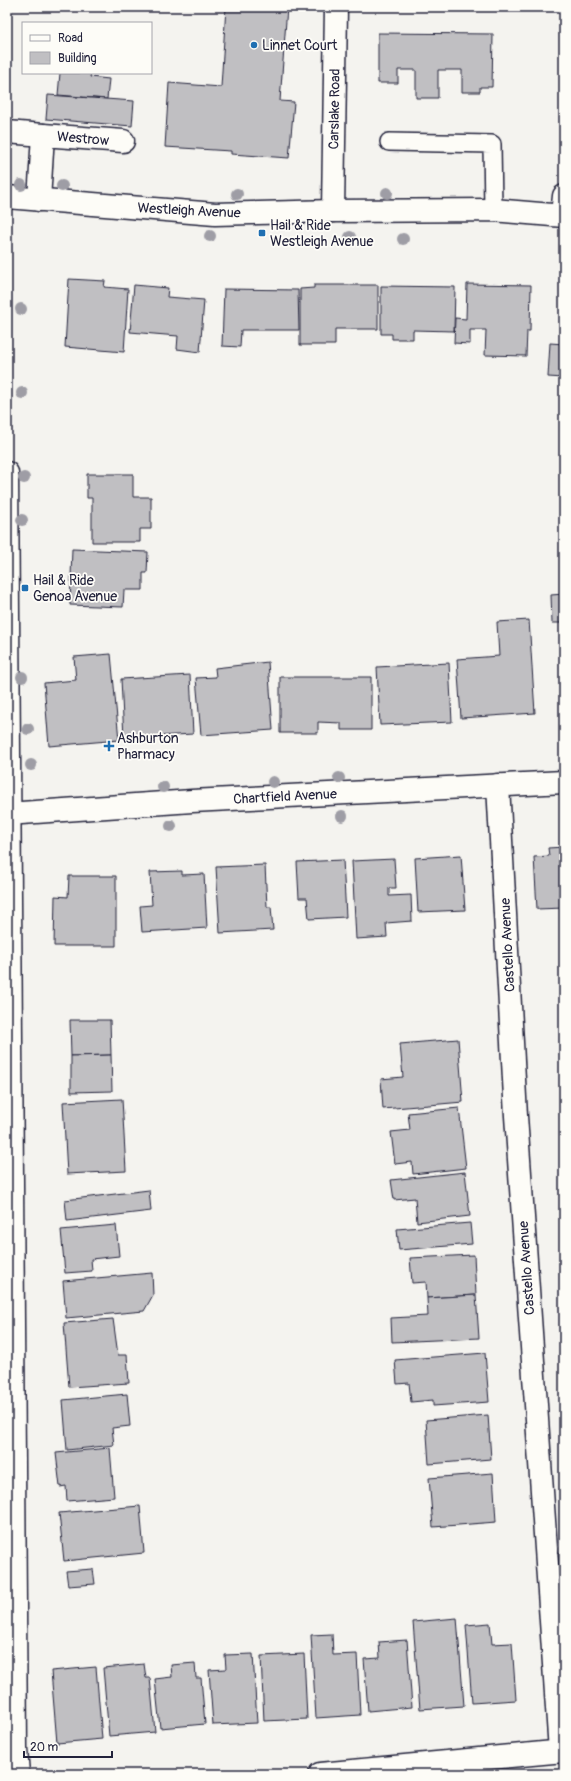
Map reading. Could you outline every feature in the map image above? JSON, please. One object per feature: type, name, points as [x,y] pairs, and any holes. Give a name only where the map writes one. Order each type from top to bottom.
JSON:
[{"type":"street","name":"Carslake Road","points":[[333,211],[336,7]]},
{"type":"street","name":"Westrow","points":[[7,132],[123,141]]},
{"type":"street","name":"Westrow","points":[[39,200],[43,134]]},
{"type":"street","name":"Westleigh Avenue","points":[[7,197],[215,214],[333,211],[563,209]]},
{"type":"street","points":[[7,473],[9,1038],[16,1733],[18,1774]]},
{"type":"street","name":"Chartfield Avenue","points":[[9,814],[192,801],[564,782]]},
{"type":"street","name":"Castello Avenue","points":[[498,785],[516,1116],[562,1751]]},
{"type":"street","points":[[320,1774],[562,1751]]},
{"type":"lane","points":[[390,142],[492,144],[493,210]]},
{"type":"building","name":"Linnet Court","points":[[226,7],[287,7],[280,101],[294,102],[289,158],[231,154],[231,151],[165,147],[169,83],[221,87]]},
{"type":"building","points":[[378,33],[493,34],[492,87],[480,87],[480,92],[462,92],[462,70],[438,70],[438,98],[416,98],[416,70],[398,70],[398,83],[378,83]]},
{"type":"building","points":[[60,74],[91,74],[90,77],[109,79],[107,99],[58,95]]},
{"type":"building","points":[[48,95],[134,101],[132,126],[46,119]]},
{"type":"building","points":[[69,279],[105,281],[104,287],[128,289],[124,352],[65,347]]},
{"type":"building","points":[[467,284],[531,285],[530,331],[527,331],[526,356],[485,355],[486,330],[470,330],[470,344],[454,343],[455,318],[466,319]]},
{"type":"building","points":[[134,285],[168,288],[167,297],[204,300],[200,352],[177,349],[178,336],[130,332]]},
{"type":"building","points":[[314,285],[378,285],[378,329],[335,329],[335,345],[300,345],[300,289],[314,288]]},
{"type":"building","points":[[381,286],[455,287],[454,331],[413,330],[413,339],[392,339],[392,334],[381,334]]},
{"type":"building","points":[[224,289],[298,290],[299,330],[241,330],[240,347],[222,346]]},
{"type":"building","points":[[550,343],[564,344],[564,378],[548,377]]},
{"type":"building","points":[[87,474],[133,474],[133,497],[151,497],[151,529],[140,529],[140,542],[92,542],[92,498],[87,498]]},
{"type":"building","points":[[72,549],[148,552],[147,573],[143,573],[143,590],[124,590],[123,607],[70,605]]},
{"type":"building","points":[[564,594],[564,623],[552,623],[551,595]]},
{"type":"building","points":[[529,620],[535,713],[461,718],[457,659],[499,656],[497,622]]},
{"type":"building","points":[[111,654],[119,740],[49,746],[44,683],[76,680],[74,657]]},
{"type":"building","points":[[268,662],[273,730],[201,735],[196,678],[216,677],[215,668]]},
{"type":"building","points":[[449,663],[452,722],[380,725],[377,667]]},
{"type":"building","points":[[190,675],[193,734],[124,738],[121,679]]},
{"type":"building","points":[[280,677],[371,677],[371,730],[341,730],[341,723],[318,722],[318,733],[280,733]]},
{"type":"building","points":[[564,847],[564,908],[537,909],[534,857],[549,856],[548,848]]},
{"type":"building","points":[[461,855],[465,910],[418,912],[415,858]]},
{"type":"building","points":[[394,859],[396,888],[389,888],[389,896],[411,895],[412,921],[386,923],[387,937],[356,939],[352,861]]},
{"type":"building","points":[[343,860],[346,917],[309,919],[307,898],[299,898],[297,862]]},
{"type":"building","points":[[265,865],[267,907],[271,907],[273,930],[220,933],[216,867]]},
{"type":"building","points":[[182,871],[182,875],[204,874],[207,928],[142,932],[140,906],[152,905],[150,872]]},
{"type":"building","points":[[69,876],[116,876],[116,946],[54,946],[55,896],[68,897]]},
{"type":"building","points":[[70,1020],[110,1020],[111,1055],[71,1056]]},
{"type":"building","points":[[458,1039],[463,1102],[383,1109],[381,1079],[403,1077],[400,1044]]},
{"type":"building","points":[[111,1055],[112,1091],[71,1092],[71,1056]]},
{"type":"building","points":[[122,1099],[126,1171],[67,1174],[63,1102]]},
{"type":"building","points":[[459,1108],[466,1168],[413,1174],[412,1162],[395,1164],[391,1132],[410,1130],[408,1113]]},
{"type":"building","points":[[465,1172],[470,1216],[417,1222],[415,1198],[394,1200],[391,1180]]},
{"type":"building","points":[[149,1190],[151,1211],[67,1221],[65,1200]]},
{"type":"building","points":[[470,1223],[472,1244],[399,1250],[397,1229]]},
{"type":"building","points":[[116,1225],[119,1256],[91,1259],[92,1271],[65,1273],[61,1230]]},
{"type":"building","points":[[474,1255],[476,1295],[427,1298],[426,1282],[412,1283],[410,1258]]},
{"type":"building","points":[[152,1273],[153,1295],[144,1311],[66,1318],[63,1281]]},
{"type":"building","points":[[476,1295],[479,1338],[392,1342],[391,1318],[428,1316],[427,1298]]},
{"type":"building","points":[[113,1319],[118,1355],[127,1355],[129,1383],[69,1387],[64,1323]]},
{"type":"building","points":[[485,1353],[489,1402],[433,1406],[433,1400],[411,1402],[409,1383],[397,1384],[395,1360]]},
{"type":"building","points":[[127,1394],[130,1426],[112,1428],[114,1445],[67,1450],[63,1400]]},
{"type":"building","points":[[488,1415],[491,1459],[429,1464],[426,1420]]},
{"type":"building","points":[[110,1448],[114,1497],[67,1501],[66,1486],[60,1487],[56,1453]]},
{"type":"building","points":[[493,1473],[496,1522],[433,1527],[429,1478]]},
{"type":"building","points":[[140,1506],[144,1553],[64,1561],[59,1513]]},
{"type":"building","points":[[93,1569],[95,1584],[68,1586],[66,1571]]},
{"type":"building","points":[[457,1618],[464,1706],[420,1709],[413,1622]]},
{"type":"building","points":[[490,1623],[492,1644],[512,1643],[516,1700],[472,1703],[466,1625]]},
{"type":"building","points":[[332,1634],[333,1655],[357,1654],[360,1715],[316,1718],[311,1635]]},
{"type":"building","points":[[407,1640],[412,1707],[368,1711],[364,1659],[380,1658],[379,1642]]},
{"type":"building","points":[[253,1654],[257,1723],[213,1725],[209,1670],[226,1669],[225,1655]]},
{"type":"building","points":[[304,1654],[307,1719],[264,1721],[261,1656]]},
{"type":"building","points":[[195,1663],[196,1678],[201,1678],[205,1724],[160,1728],[155,1679],[172,1677],[171,1665]]},
{"type":"building","points":[[144,1664],[146,1678],[150,1678],[155,1732],[109,1736],[103,1668]]},
{"type":"building","points":[[96,1667],[102,1739],[57,1743],[51,1671]]},
{"type":"place","name":"Linnet Court","points":[[254,45]]},
{"type":"place","name":"Hail & Ride Westleigh Avenue","points":[[262,233]]},
{"type":"place","name":"Hail & Ride Genoa Avenue","points":[[25,588]]},
{"type":"place","name":"Ashburton Pharmacy","points":[[109,746]]}]
